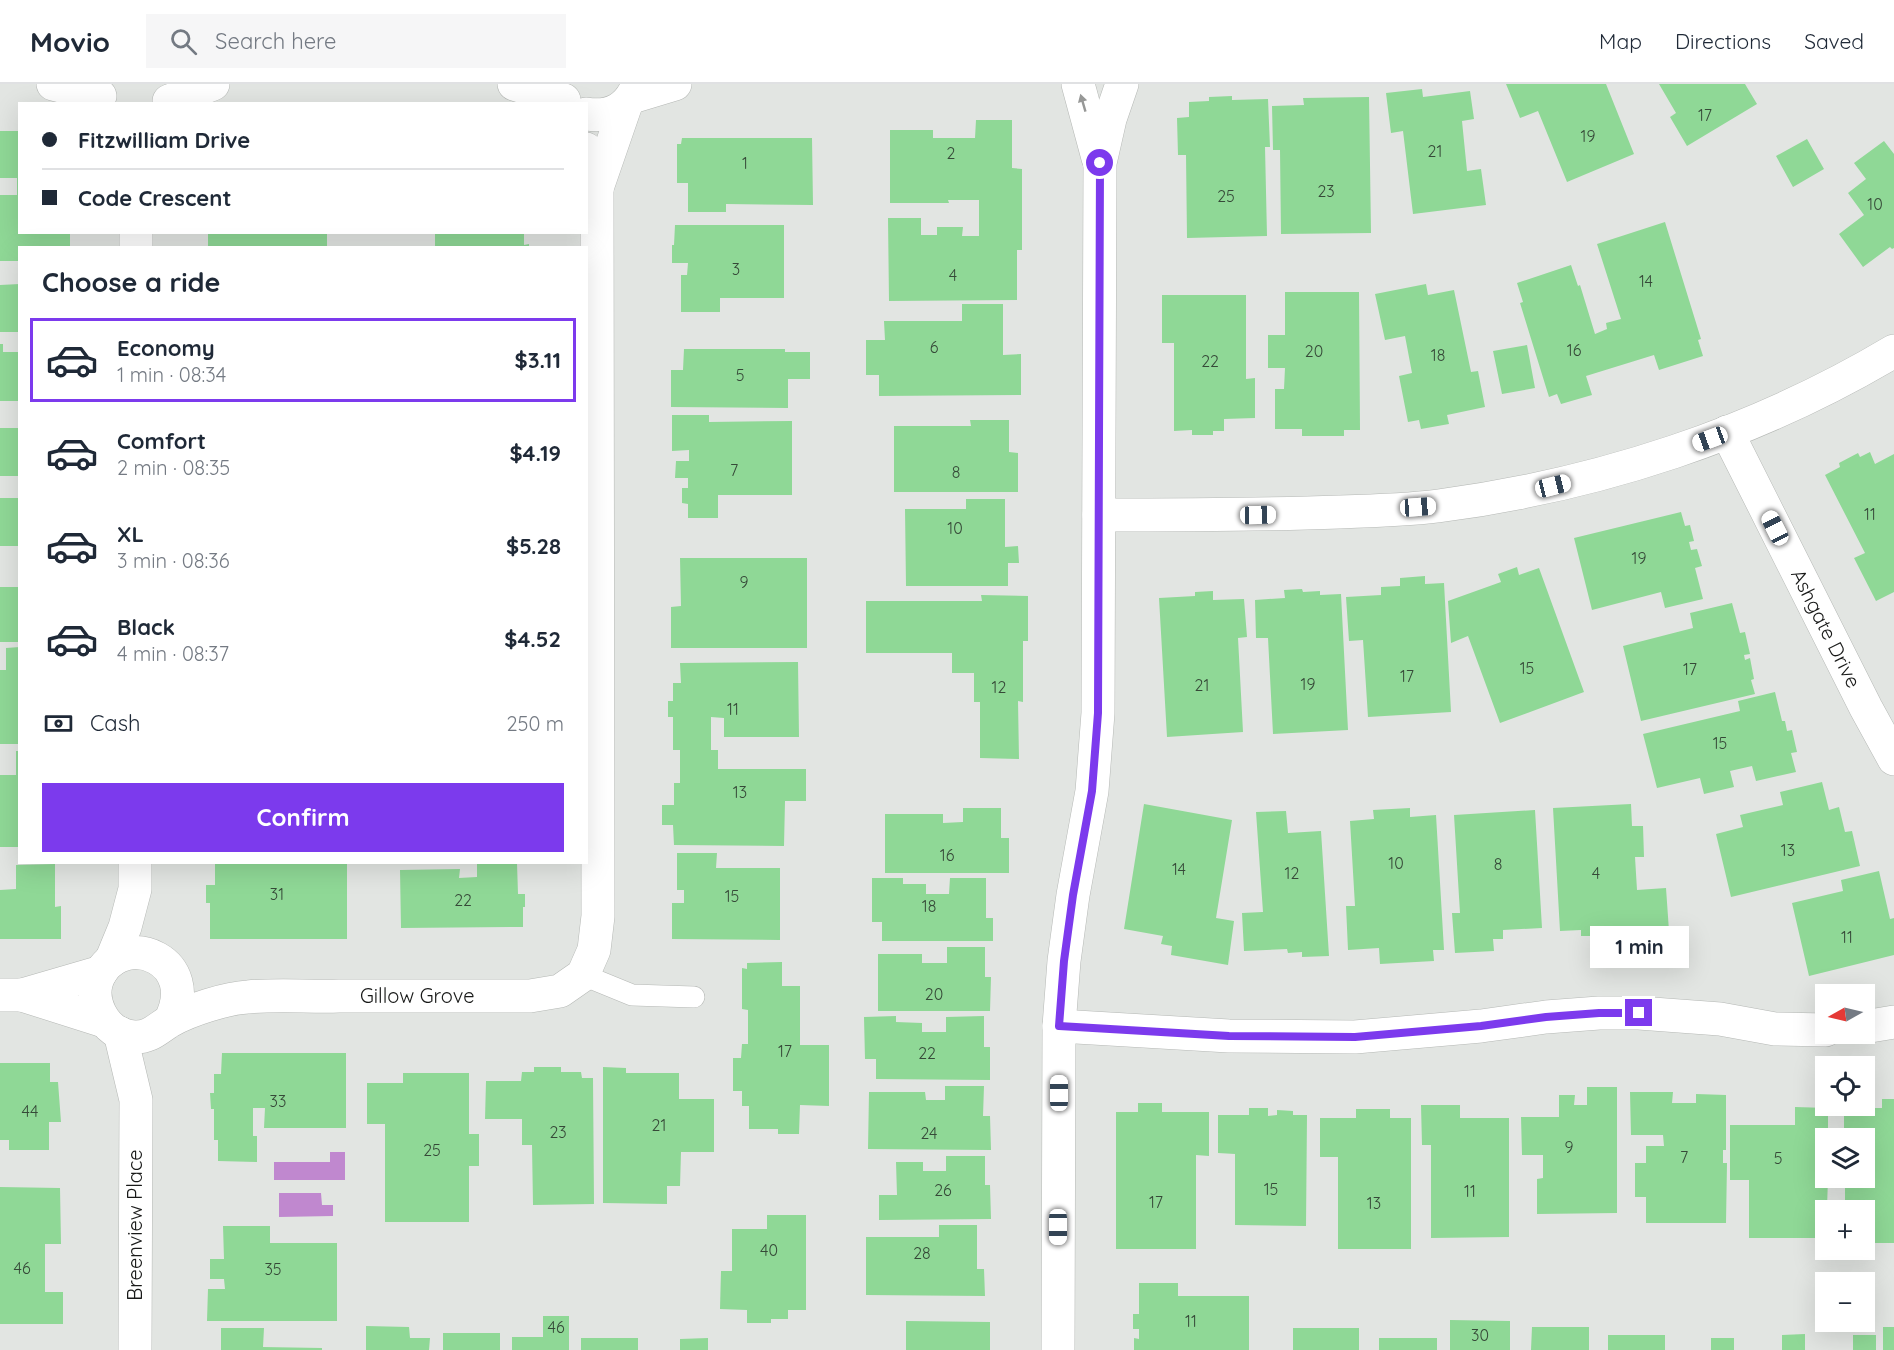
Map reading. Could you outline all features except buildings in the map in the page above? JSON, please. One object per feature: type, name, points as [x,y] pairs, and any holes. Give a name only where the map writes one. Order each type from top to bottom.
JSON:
[{"type":"street","points":[[53,84],[100,95]]},
{"type":"street","points":[[170,96],[213,84]]},
{"type":"street","points":[[514,84],[569,100]]},
{"type":"street","points":[[588,110],[601,116],[614,112],[632,95],[675,84]]},
{"type":"street","points":[[1078,84],[1100,163]]},
{"type":"street","points":[[1058,1350],[1059,1026],[1064,961],[1073,895],[1092,791],[1098,713],[1100,163],[1110,119],[1122,84]]},
{"type":"street","points":[[597,188],[632,95]]},
{"type":"street","points":[[583,975],[594,950],[598,915],[597,188],[588,156]]},
{"type":"street","points":[[1099,515],[1296,514],[1436,506],[1497,497],[1576,481],[1668,454],[1727,432],[1803,400],[1894,351]]},
{"type":"street","name":"Ashgate Drive","points":[[1727,432],[1894,759]]},
{"type":"street","points":[[11,995],[112,1027],[134,1037],[147,1036],[164,1026],[176,1010],[177,983],[166,966],[135,876]]},
{"type":"street","points":[[112,1027],[99,1014],[95,1000],[96,986],[125,927],[135,876]]},
{"type":"street","points":[[11,995],[106,967],[123,955],[137,953],[150,955],[166,966]]},
{"type":"street","name":"Gillow Grove","points":[[166,966],[206,985],[246,997]]},
{"type":"street","name":"Gillow Grove","points":[[164,1026],[199,1008],[246,997],[530,996],[560,991],[583,975]]},
{"type":"street","points":[[1059,1026],[1229,1036],[1355,1037],[1469,1028],[1546,1017],[1639,1013],[1720,1019],[1775,1029],[1815,1030]]},
{"type":"street","points":[[1875,1025],[1894,1022]]},
{"type":"street","name":"Breenview Place","points":[[135,1350],[135,1100],[144,1069],[164,1026]]},
{"type":"street","name":"Breenview Place","points":[[112,1027],[135,1100]]},
{"type":"lane","points":[[583,975],[632,995],[694,997]]},
{"type":"shaded area","points":[[330,1152],[345,1152],[345,1180],[274,1180],[274,1162],[330,1162]]},
{"type":"shaded area","points":[[279,1193],[321,1193],[322,1205],[333,1205],[333,1216],[279,1217]]},
{"type":"route","points":[[1100,163],[1098,713],[1092,791],[1073,895],[1064,961],[1059,1026],[1229,1036],[1355,1037],[1481,1026],[1546,1017],[1639,1013]]}]
